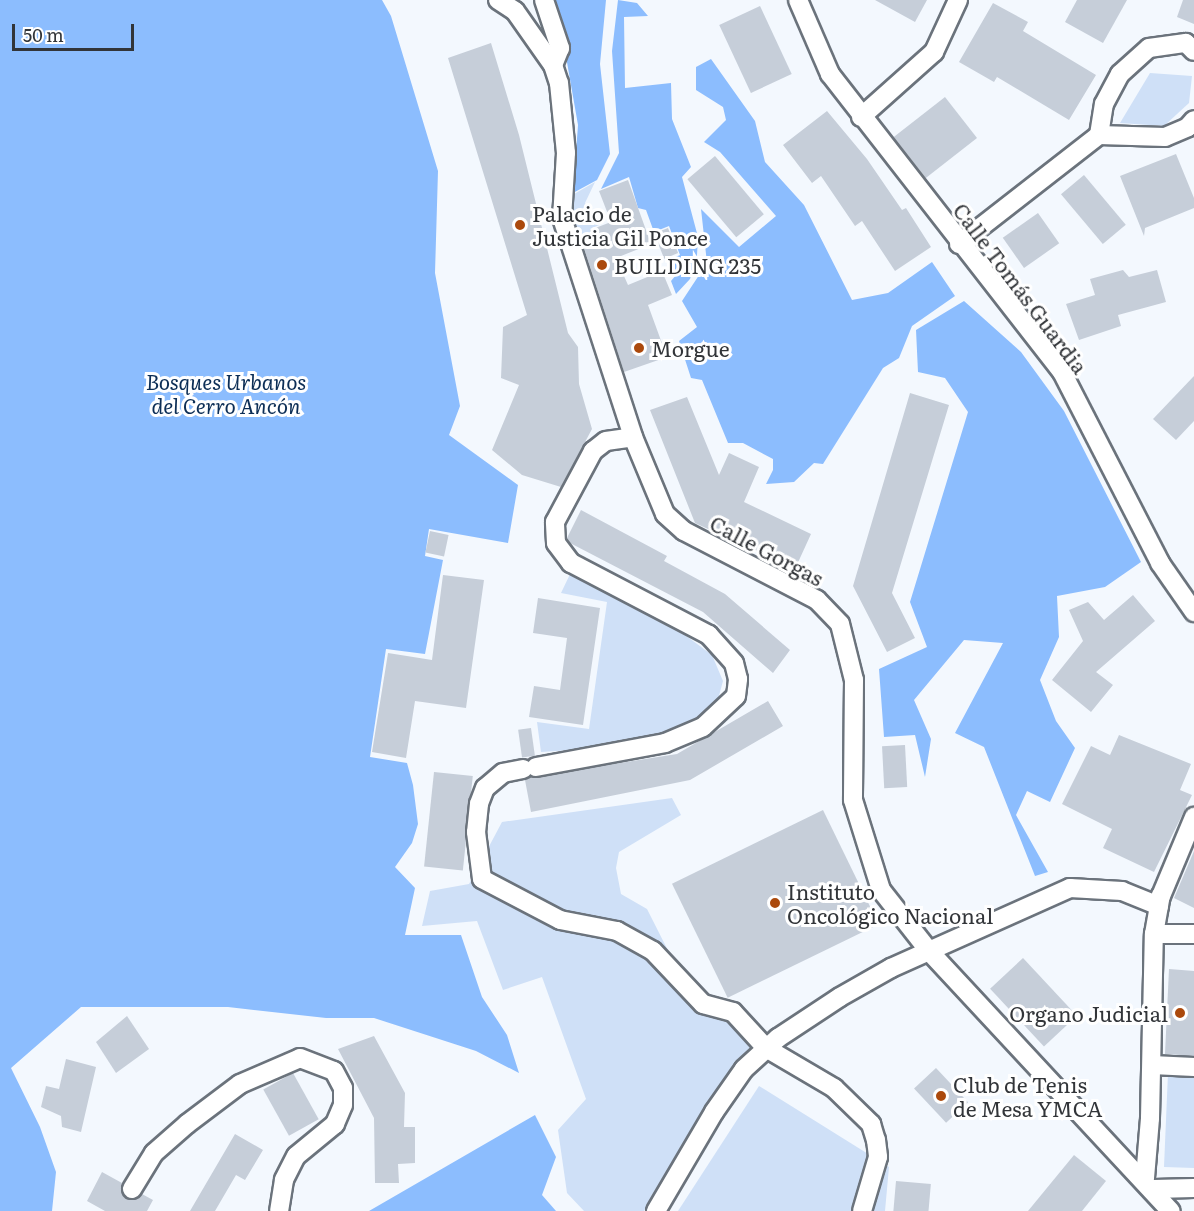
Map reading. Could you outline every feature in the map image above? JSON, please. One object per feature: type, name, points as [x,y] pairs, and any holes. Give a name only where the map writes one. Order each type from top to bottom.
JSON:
[{"type":"street","name":"Calle Gorgas","points":[[498,0],[515,11],[553,65],[559,84],[566,153],[562,218],[633,437],[665,514],[684,531],[817,600],[840,624],[854,680],[853,800],[867,856],[881,890],[929,951],[1150,1184],[1171,1211]]},
{"type":"street","points":[[544,0],[560,48],[553,65]]},
{"type":"street","name":"Calle Tomás Guardia","points":[[798,0],[830,74],[861,117],[1062,372],[1160,563],[1194,612]]},
{"type":"street","points":[[861,117],[934,52],[958,0]]},
{"type":"street","points":[[1100,135],[1104,104],[1120,74],[1149,48],[1186,43],[1194,51]]},
{"type":"street","points":[[960,244],[1100,135],[1165,137],[1188,127],[1194,120]]},
{"type":"street","points":[[633,437],[606,441],[593,451],[555,522],[556,543],[571,563],[709,635],[734,663],[738,679],[736,696],[703,727],[665,743],[503,773],[485,788],[482,796],[476,831],[482,879],[560,920],[617,931],[653,951],[703,1004],[733,1012],[766,1048],[834,1088],[871,1124],[878,1157],[862,1211]]},
{"type":"street","points":[[1194,818],[1159,906],[1154,934],[1150,1184],[1194,1188]]},
{"type":"street","points":[[656,1211],[714,1112],[744,1069],[766,1048],[840,997],[929,951],[1070,888],[1122,891],[1159,906]]},
{"type":"street","points":[[1154,934],[1194,934]]},
{"type":"street","points":[[132,1189],[154,1154],[187,1124],[240,1084],[300,1058],[334,1071],[343,1088],[343,1105],[335,1124],[296,1156],[284,1180],[279,1211]]},
{"type":"street","points":[[1152,1065],[1194,1067]]},
{"type":"shaded area","points":[[1150,73],[1192,76],[1189,103],[1164,126],[1120,123]]},
{"type":"shaded area","points":[[595,182],[585,203],[599,225],[590,229],[593,238],[578,243],[574,230],[574,194]]},
{"type":"shaded area","points":[[572,570],[666,621],[712,655],[723,681],[717,703],[704,717],[680,732],[630,746],[541,752],[537,722],[589,729],[607,602],[561,593]]},
{"type":"shaded area","points":[[672,798],[681,815],[619,852],[616,868],[621,894],[647,909],[692,998],[737,1020],[754,1044],[644,1211],[584,1211],[567,1193],[558,1130],[586,1099],[542,977],[503,990],[477,921],[422,926],[430,891],[469,884],[502,822]]},
{"type":"shaded area","points":[[1168,1073],[1194,1073],[1194,1168],[1164,1167]]},
{"type":"shaded area","points":[[759,1086],[889,1167],[885,1211],[678,1211]]},
{"type":"green space","name":"Bosques Urbanos del Cerro Ancón","points":[[0,0],[382,0],[391,16],[438,171],[435,273],[460,406],[449,435],[518,485],[508,543],[429,529],[425,556],[443,560],[425,654],[386,649],[370,757],[407,763],[413,785],[418,824],[412,843],[395,867],[415,888],[405,935],[461,935],[482,997],[507,1035],[519,1073],[476,1051],[374,1018],[326,1018],[228,1007],[81,1007],[11,1068],[40,1127],[56,1172],[52,1211],[0,1211]]},
{"type":"green space","points":[[552,0],[606,0],[600,64],[610,154],[597,180],[573,193],[578,125],[565,51]]},
{"type":"green space","points":[[618,0],[637,3],[648,16],[624,17],[625,88],[671,83],[672,119],[691,167],[682,177],[698,237],[697,255],[690,279],[676,294],[671,281],[676,275],[671,259],[680,255],[669,226],[654,232],[646,210],[638,208],[629,177],[601,189],[619,153],[612,51]]},
{"type":"green space","points":[[711,59],[755,121],[765,162],[804,205],[852,300],[888,293],[932,262],[955,296],[912,326],[899,358],[883,368],[823,464],[814,463],[794,482],[766,484],[773,470],[773,459],[743,443],[728,443],[702,380],[691,378],[679,341],[697,327],[682,301],[707,263],[701,209],[739,247],[776,216],[720,152],[704,142],[726,120],[723,107],[696,90],[696,67]]},
{"type":"green space","points":[[964,301],[1021,352],[1064,411],[1141,562],[1105,587],[1057,596],[1059,637],[1040,680],[1056,721],[1075,748],[1050,802],[1027,791],[1016,815],[1048,872],[1035,876],[984,747],[955,733],[1003,643],[964,640],[914,700],[931,739],[925,777],[915,735],[884,737],[879,669],[927,647],[910,602],[968,412],[945,378],[918,372],[916,330]]},
{"type":"green space","points":[[535,1115],[556,1157],[542,1195],[556,1211],[369,1211]]},
{"type":"building","points":[[875,0],[927,0],[915,22]]},
{"type":"building","points":[[1077,0],[1127,0],[1103,43],[1065,22]]},
{"type":"building","points":[[1183,0],[1194,0],[1194,24],[1177,17]]},
{"type":"building","points":[[993,3],[1028,22],[1023,31],[1096,75],[1069,120],[997,77],[994,82],[959,62]]},
{"type":"building","points":[[760,6],[792,74],[751,93],[719,25]]},
{"type":"building","name":"Palacio de Justicia Gil Ponce","points":[[491,43],[519,135],[568,333],[578,347],[579,384],[592,429],[561,487],[522,475],[492,450],[519,385],[501,378],[503,327],[527,315],[448,58]]},
{"type":"building","points":[[945,97],[977,138],[926,178],[894,137]]},
{"type":"building","points":[[827,111],[867,159],[902,210],[906,208],[931,247],[895,271],[862,221],[855,226],[821,176],[812,183],[783,145]]},
{"type":"building","points":[[1176,154],[1194,198],[1194,208],[1145,228],[1144,236],[1120,176]]},
{"type":"building","points":[[715,156],[764,214],[736,237],[687,179]]},
{"type":"building","points":[[1084,175],[1126,225],[1103,244],[1061,194]]},
{"type":"building","points":[[628,180],[651,244],[616,258],[628,285],[662,271],[672,295],[648,305],[667,357],[624,372],[582,242],[593,238],[590,230],[611,222],[599,191]]},
{"type":"building","points":[[1038,213],[1059,243],[1024,268],[1003,238]]},
{"type":"building","points":[[668,228],[678,253],[664,259],[654,234]]},
{"type":"building","points":[[1123,270],[1129,277],[1157,270],[1166,302],[1118,315],[1121,326],[1079,340],[1066,304],[1095,295],[1090,279]]},
{"type":"building","points":[[1194,376],[1194,421],[1176,440],[1153,419]]},
{"type":"building","points":[[910,393],[949,405],[892,593],[915,638],[887,652],[853,586]]},
{"type":"building","points":[[687,397],[719,475],[729,453],[759,467],[744,502],[811,534],[795,569],[695,523],[650,410]]},
{"type":"building","points":[[581,510],[667,556],[664,561],[725,594],[790,650],[773,673],[703,612],[570,543],[567,538]]},
{"type":"building","points":[[430,531],[449,535],[444,556],[425,553]]},
{"type":"building","points":[[443,575],[484,580],[466,708],[415,701],[406,758],[372,752],[388,653],[432,660]]},
{"type":"building","points":[[1133,595],[1155,621],[1096,672],[1113,685],[1091,712],[1052,680],[1083,641],[1069,610],[1088,602],[1104,620]]},
{"type":"building","points":[[538,598],[600,608],[583,725],[529,717],[534,686],[560,690],[567,638],[533,633]]},
{"type":"building","points":[[768,701],[783,726],[690,780],[531,812],[525,780],[531,777],[677,754]]},
{"type":"building","points":[[531,728],[535,756],[522,758],[518,730]]},
{"type":"building","points":[[1119,735],[1191,764],[1180,790],[1192,795],[1154,872],[1103,848],[1112,829],[1062,804],[1091,746],[1110,755]]},
{"type":"building","points":[[905,745],[907,787],[884,788],[882,746]]},
{"type":"building","points":[[434,772],[473,776],[463,871],[424,866]]},
{"type":"building","name":"Instituto Oncológico Nacional","points":[[823,810],[879,924],[728,998],[672,884]]},
{"type":"building","points":[[1194,851],[1194,908],[1174,898]]},
{"type":"building","points":[[1023,958],[1077,1016],[1044,1046],[990,989]]},
{"type":"building","name":"Organo Judicial","points":[[1169,969],[1194,971],[1194,1056],[1165,1054]]},
{"type":"building","points":[[127,1016],[149,1049],[116,1073],[96,1042]]},
{"type":"building","points":[[374,1036],[405,1093],[404,1127],[415,1127],[415,1163],[398,1164],[399,1183],[375,1183],[374,1118],[338,1049]]},
{"type":"building","points":[[66,1059],[96,1067],[81,1132],[62,1127],[61,1116],[41,1107],[46,1086],[59,1089]]},
{"type":"building","name":"Club de Tenis de Mesa YMCA","points":[[936,1068],[968,1102],[946,1123],[914,1088]]},
{"type":"building","points":[[293,1073],[319,1119],[289,1136],[263,1089]]},
{"type":"building","points":[[235,1134],[263,1150],[245,1180],[236,1175],[215,1211],[190,1211]]},
{"type":"building","points":[[1074,1155],[1106,1181],[1082,1211],[1028,1211]]},
{"type":"building","points":[[102,1172],[122,1183],[122,1194],[127,1199],[137,1199],[142,1194],[153,1200],[147,1211],[105,1211],[87,1201]]},
{"type":"building","points":[[896,1181],[931,1184],[929,1211],[893,1211]]},
{"type":"place","name":"Palacio de Justicia Gil Ponce","points":[[520,225]]},
{"type":"place","name":"BUILDING 235","points":[[602,265]]},
{"type":"place","name":"Morgue","points":[[639,348]]},
{"type":"place","name":"Instituto Oncológico Nacional","points":[[775,903]]},
{"type":"place","name":"Organo Judicial","points":[[1180,1013]]},
{"type":"place","name":"Club de Tenis de Mesa YMCA","points":[[941,1096]]}]
